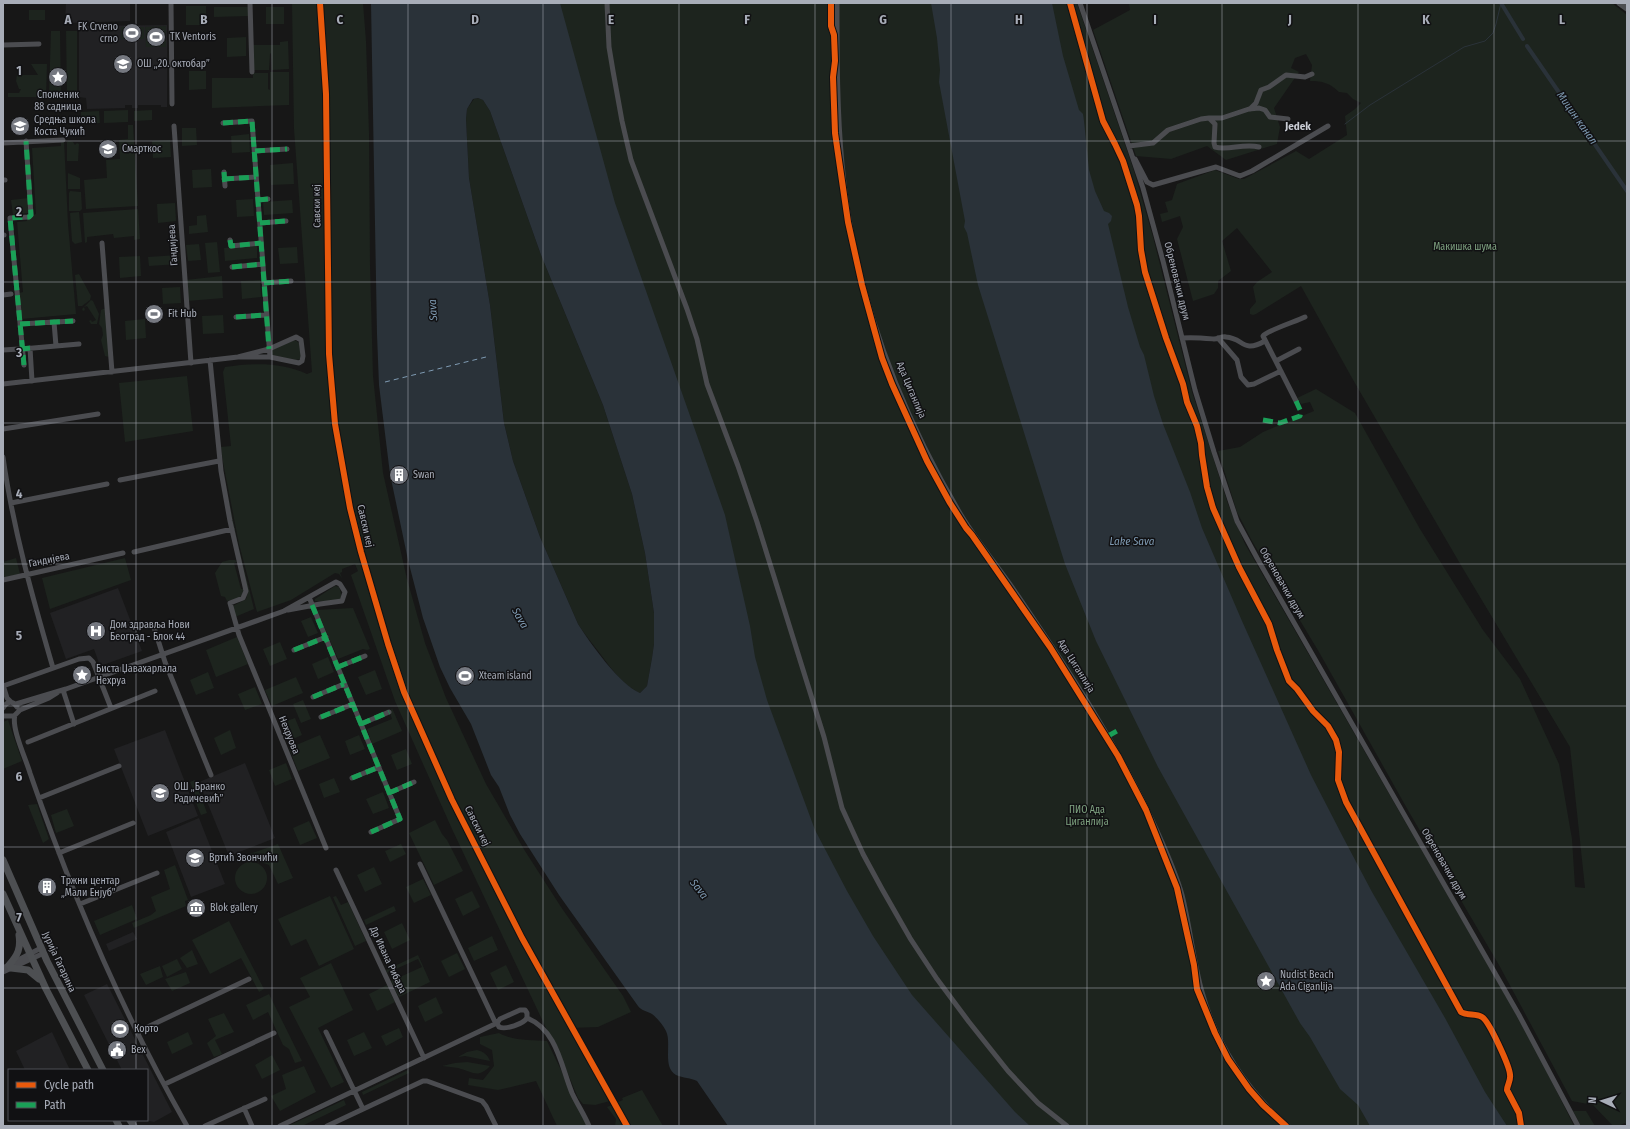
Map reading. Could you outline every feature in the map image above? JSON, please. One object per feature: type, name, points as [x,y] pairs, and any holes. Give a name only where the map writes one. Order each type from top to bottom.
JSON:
[{"type":"main road","points":[[1620,3],[1627,8]]},
{"type":"main road","name":"Јурија Гагарина","points":[[3,860],[43,951],[102,1069]]},
{"type":"main road","points":[[3,894],[45,986],[87,1069]]},
{"type":"main road","points":[[8,967],[19,951],[20,941],[18,927]]},
{"type":"main road","points":[[8,967],[22,968],[31,971],[45,986]]},
{"type":"street","points":[[171,3],[172,104]]},
{"type":"street","points":[[250,3],[252,72]]},
{"type":"street","points":[[607,3],[609,47],[622,121],[631,160],[687,309],[697,339],[707,384],[738,466],[757,522],[824,737],[842,808],[863,854],[882,889],[910,938],[937,979],[969,1022],[1013,1076],[1038,1103],[1067,1126]]},
{"type":"street","name":"Ада Циганлија","points":[[837,3],[838,109],[845,192],[860,268],[879,340],[904,403],[939,475],[963,518],[995,562],[1050,644],[1108,736],[1142,799],[1158,832],[1182,895],[1202,993],[1216,1032],[1231,1060],[1246,1082],[1264,1104],[1288,1126]]},
{"type":"street","name":"Обреновачки друм","points":[[1080,3],[1129,146],[1154,226],[1197,396],[1234,513],[1243,534],[1516,1009],[1578,1126]]},
{"type":"street","points":[[3,45],[39,44]]},
{"type":"street","points":[[1249,110],[1256,103],[1261,90],[1271,86],[1283,76],[1288,75],[1306,77],[1312,74]]},
{"type":"street","points":[[1129,146],[1153,143],[1168,130],[1201,119],[1222,118],[1260,108],[1265,110],[1270,117],[1288,119]]},
{"type":"street","points":[[1209,118],[1215,124],[1215,147],[1220,148],[1246,145],[1259,147]]},
{"type":"street","points":[[223,123],[252,121],[270,357]]},
{"type":"street","name":"Гандијева","points":[[174,126],[190,363]]},
{"type":"street","points":[[1133,159],[1138,163],[1148,182],[1153,185],[1216,167],[1240,176],[1252,171],[1328,126]]},
{"type":"street","points":[[3,143],[63,140]]},
{"type":"street","points":[[24,365],[21,349],[10,218],[29,217],[31,215],[26,142]]},
{"type":"street","points":[[255,151],[287,149]]},
{"type":"street","points":[[224,172],[225,186]]},
{"type":"street","points":[[224,179],[256,177]]},
{"type":"street","points":[[258,200],[268,199]]},
{"type":"street","points":[[260,223],[286,221]]},
{"type":"street","points":[[230,240],[231,246],[261,243]]},
{"type":"street","points":[[102,243],[112,372]]},
{"type":"street","points":[[232,267],[263,264]]},
{"type":"street","points":[[264,283],[292,281]]},
{"type":"street","points":[[3,295],[11,294]]},
{"type":"street","points":[[236,317],[266,315]]},
{"type":"street","points":[[1296,401],[1263,336],[1266,332],[1289,325],[1305,317]]},
{"type":"street","points":[[20,324],[74,321]]},
{"type":"street","points":[[54,322],[56,346]]},
{"type":"street","points":[[1182,338],[1218,338],[1227,336],[1248,347],[1265,341]]},
{"type":"street","points":[[3,384],[238,357],[270,357],[299,363],[303,358],[302,344],[299,338],[293,338],[269,349],[238,357]]},
{"type":"street","points":[[1218,338],[1237,360],[1241,377],[1248,385],[1254,384],[1281,371]]},
{"type":"street","points":[[3,350],[79,344]]},
{"type":"street","points":[[30,348],[32,380]]},
{"type":"street","points":[[1276,361],[1299,349]]},
{"type":"street","points":[[120,480],[220,461],[210,360]]},
{"type":"street","points":[[3,429],[98,414]]},
{"type":"street","name":"Гандијева","points":[[3,457],[11,503],[27,575],[123,553]]},
{"type":"street","name":"Нехруова","points":[[220,461],[232,529],[246,591],[243,598],[230,603],[237,628],[326,848]]},
{"type":"street","points":[[11,503],[107,484]]},
{"type":"street","points":[[134,552],[232,529]]},
{"type":"street","points":[[3,580],[27,575],[53,668]]},
{"type":"street","points":[[10,715],[4,712],[8,704],[60,691],[99,678],[288,610],[342,601],[345,592],[340,584],[336,582],[288,610]]},
{"type":"street","points":[[309,597],[400,819],[371,832]]},
{"type":"street","points":[[154,624],[163,655],[210,775]]},
{"type":"street","points":[[294,650],[326,637]]},
{"type":"street","points":[[338,667],[365,656]]},
{"type":"street","points":[[111,708],[93,662],[89,658],[79,659],[3,685],[10,715],[14,722],[59,853],[110,976],[187,1126]]},
{"type":"street","points":[[313,697],[344,684]]},
{"type":"street","points":[[10,715],[49,698],[60,691]]},
{"type":"street","points":[[60,691],[74,724]]},
{"type":"street","points":[[28,742],[155,691]]},
{"type":"street","points":[[321,717],[353,704]]},
{"type":"street","points":[[361,724],[389,712]]},
{"type":"street","points":[[39,798],[119,766]]},
{"type":"street","points":[[352,778],[379,767]]},
{"type":"street","points":[[389,793],[414,782]]},
{"type":"street","points":[[59,853],[133,823]]},
{"type":"street","points":[[420,864],[497,1024],[504,1029],[522,1023],[527,1018]]},
{"type":"street","name":"Др Ивана Рибара","points":[[336,870],[424,1058]]},
{"type":"street","points":[[80,904],[157,873]]},
{"type":"street","points":[[3,972],[8,967],[43,951]]},
{"type":"street","points":[[138,1032],[249,980]]},
{"type":"street","points":[[280,1126],[497,1024],[500,1019],[520,1010],[526,1011],[527,1018]]},
{"type":"street","points":[[527,1018],[541,1025],[552,1041],[565,1070],[572,1093],[589,1126]]},
{"type":"street","points":[[326,1032],[363,1109]]},
{"type":"street","points":[[165,1084],[274,1033]]},
{"type":"street","points":[[327,1126],[423,1081],[427,1081],[482,1101],[496,1126]]},
{"type":"street","points":[[205,1126],[265,1099]]},
{"type":"street","points":[[244,1108],[252,1126]]},
{"type":"shaded area","points":[[66,3],[130,3],[130,21],[65,23]]},
{"type":"shaded area","name":"ОШ „20. октобар”","points":[[167,25],[167,107],[161,107],[161,105],[138,105],[138,108],[132,108],[132,105],[125,105],[125,108],[87,109],[86,98],[79,97],[79,26]]},
{"type":"shaded area","name":"Дом здравља Нови Београд - Блок 44","points":[[118,588],[142,651],[100,666],[94,649],[66,659],[50,613]]},
{"type":"shaded area","name":"ОШ „Бранко Радичевић”","points":[[165,730],[198,816],[148,836],[114,749]]},
{"type":"shaded area","points":[[245,763],[275,838],[229,856],[199,782]]},
{"type":"shaded area","name":"Вртић Звончићи","points":[[199,818],[225,884],[191,897],[166,832]]},
{"type":"shaded area","points":[[133,932],[137,939],[109,951],[106,944]]},
{"type":"shaded area","points":[[107,984],[172,1112],[154,1122],[148,1120],[148,1069],[121,1069],[84,995]]},
{"type":"shaded area","points":[[52,1032],[70,1069],[25,1069],[16,1051]]},
{"type":"green space","points":[[292,3],[363,3],[366,41],[369,133],[373,376],[383,473],[407,579],[425,643],[446,698],[486,784],[525,851],[561,907],[623,996],[631,1012],[598,1027],[570,1028],[610,1101],[595,1105],[583,1104],[578,1098],[559,1052],[546,1028],[452,829],[395,701],[351,575],[358,571],[355,564],[342,569],[342,572],[340,573],[342,578],[339,574],[335,573],[291,600],[257,612],[239,544],[223,462],[221,447],[231,446],[223,372],[225,367],[267,364],[287,367],[307,374],[312,372],[294,129]]},
{"type":"green space","name":"ПИО Ада Циганлија","points":[[535,3],[1077,3],[1134,171],[1153,237],[1192,392],[1228,504],[1245,544],[1530,1038],[1574,1126],[1005,1126],[801,863]]},
{"type":"green space","name":"Макишка шума","points":[[1129,3],[1612,3],[1627,15],[1627,1126],[1625,1123],[1618,1126],[1613,1126],[1593,1105],[1572,1101],[1499,965],[1409,812],[1319,652],[1252,541],[1237,512],[1218,451],[1240,447],[1263,432],[1314,411],[1310,402],[1301,404],[1297,398],[1316,389],[1355,413],[1420,529],[1483,630],[1520,679],[1559,764],[1572,839],[1575,887],[1585,888],[1570,747],[1462,567],[1352,378],[1301,286],[1256,314],[1250,314],[1250,309],[1256,302],[1253,287],[1257,282],[1272,272],[1237,228],[1222,241],[1231,271],[1218,281],[1218,288],[1214,294],[1193,301],[1177,239],[1183,227],[1180,216],[1162,222],[1160,214],[1168,212],[1165,202],[1172,200],[1177,184],[1215,170],[1239,179],[1244,179],[1296,151],[1309,159],[1347,135],[1345,116],[1361,103],[1353,99],[1347,93],[1339,92],[1329,85],[1318,81],[1310,81],[1312,65],[1306,54],[1295,58],[1291,68],[1299,72],[1274,108],[1280,127],[1277,144],[1226,160],[1207,146],[1171,159],[1136,156],[1093,30],[1130,10]]},
{"type":"green space","points":[[186,6],[206,6],[206,25],[186,25]]},
{"type":"green space","points":[[214,7],[248,7],[248,16],[214,17]]},
{"type":"green space","points":[[266,7],[284,7],[284,24],[266,24]]},
{"type":"green space","points":[[29,10],[45,10],[45,20],[29,20]]},
{"type":"green space","name":"TK Ventoris","points":[[166,26],[166,47],[146,47],[145,27]]},
{"type":"green space","name":"FK Crveno crno","points":[[121,27],[144,27],[144,39],[121,39]]},
{"type":"green space","points":[[51,31],[60,31],[61,95],[59,97],[50,96],[49,94]]},
{"type":"green space","points":[[66,31],[77,31],[77,95],[67,95]]},
{"type":"green space","points":[[246,37],[246,56],[227,57],[227,38]]},
{"type":"green space","points":[[288,41],[289,69],[272,70],[271,53],[269,70],[253,70],[253,45],[280,45],[280,42]]},
{"type":"green space","points":[[31,64],[47,64],[46,97],[8,97],[8,93],[19,93],[21,89],[19,89],[16,81],[17,75],[38,75]]},
{"type":"green space","points":[[189,71],[206,71],[206,89],[189,90]]},
{"type":"green space","points":[[270,72],[289,72],[289,105],[212,108],[212,78],[253,78],[253,73],[268,73],[268,89],[270,90]]},
{"type":"green space","points":[[478,98],[483,100],[490,111],[541,255],[603,405],[632,494],[645,553],[654,613],[654,644],[652,658],[647,686],[640,693],[620,679],[578,624],[540,537],[513,461],[504,423],[490,305],[469,178],[466,119],[467,109],[474,99]]},
{"type":"green space","points":[[128,110],[128,122],[104,123],[104,111]]},
{"type":"green space","points":[[152,110],[152,120],[134,121],[134,111]]},
{"type":"green space","points":[[99,111],[100,123],[81,124],[81,112]]},
{"type":"green space","points":[[128,125],[133,125],[138,206],[86,209],[84,180],[107,178],[106,160],[120,159],[119,140],[128,139]]},
{"type":"green space","points":[[182,128],[196,128],[197,145],[182,146]]},
{"type":"green space","points":[[249,134],[250,152],[232,153],[231,136]]},
{"type":"green space","points":[[64,140],[68,224],[76,314],[21,319],[19,293],[23,292],[17,222],[27,221],[27,218],[36,214],[32,148],[61,146],[61,142]]},
{"type":"green space","points":[[170,140],[171,157],[153,158],[152,141]]},
{"type":"green space","points":[[67,142],[73,142],[75,145],[77,143],[79,144],[78,161],[67,161]]},
{"type":"green space","points":[[293,163],[294,184],[271,185],[270,165]]},
{"type":"green space","points":[[211,169],[212,187],[193,188],[192,170]]},
{"type":"green space","points":[[68,173],[80,178],[80,189],[68,189]]},
{"type":"green space","points":[[70,191],[81,192],[82,209],[80,211],[69,211]]},
{"type":"green space","points":[[29,198],[28,213],[13,215],[11,200]]},
{"type":"green space","points":[[253,199],[254,216],[237,217],[236,200]]},
{"type":"green space","points":[[292,200],[293,213],[264,215],[263,202]]},
{"type":"green space","points":[[175,203],[176,221],[158,223],[157,204]]},
{"type":"green space","points":[[138,209],[140,239],[134,240],[134,236],[114,238],[113,234],[87,237],[87,242],[85,243],[83,213]]},
{"type":"green space","points":[[79,212],[82,242],[75,244],[72,241],[70,213]]},
{"type":"green space","points":[[206,215],[208,232],[189,234],[189,226],[197,225],[197,216]]},
{"type":"green space","points":[[217,242],[220,272],[208,273],[205,243]]},
{"type":"green space","points":[[199,244],[201,260],[188,261],[186,245]]},
{"type":"green space","points":[[257,245],[257,258],[225,261],[224,248]]},
{"type":"green space","points":[[297,247],[298,263],[280,264],[278,248]]},
{"type":"green space","points":[[178,255],[179,264],[149,266],[148,257]]},
{"type":"green space","points":[[140,256],[141,276],[120,278],[119,257]]},
{"type":"green space","points":[[79,274],[91,296],[90,300],[82,306],[78,306],[75,275]]},
{"type":"green space","points":[[222,276],[223,298],[188,301],[186,280]]},
{"type":"green space","points":[[260,280],[261,297],[242,299],[241,281]]},
{"type":"green space","points":[[180,287],[181,303],[163,304],[162,288]]},
{"type":"green space","points":[[91,300],[93,301],[99,314],[97,324],[91,324],[89,321],[91,320],[92,322],[96,320],[87,306],[84,307]]},
{"type":"green space","points":[[106,309],[109,357],[105,356],[101,340],[103,335],[102,328],[99,324],[101,310]]},
{"type":"green space","points":[[223,315],[224,333],[203,334],[202,316]]},
{"type":"green space","points":[[145,319],[146,338],[126,340],[125,321]]},
{"type":"green space","points":[[295,340],[299,343],[300,359],[296,360],[272,355],[271,351],[273,349]]},
{"type":"green space","points":[[187,376],[193,431],[125,442],[119,383]]},
{"type":"green space","points":[[223,470],[238,544],[254,609],[235,617],[233,606],[246,599],[248,592],[233,525]]},
{"type":"green space","points":[[16,558],[20,574],[3,578],[3,562]]},
{"type":"green space","points":[[125,558],[131,580],[50,609],[42,578]]},
{"type":"green space","points":[[235,560],[237,562],[234,563],[241,589],[244,589],[243,595],[238,599],[227,601],[225,597],[221,596],[215,573],[222,562]]},
{"type":"green space","points":[[335,586],[339,587],[341,593],[341,598],[338,601],[315,601],[315,599]]},
{"type":"green space","points":[[353,608],[370,649],[363,649],[338,659],[317,610]]},
{"type":"green space","points":[[311,617],[318,633],[308,637],[301,621]]},
{"type":"green space","points":[[237,637],[248,664],[216,677],[206,650]]},
{"type":"green space","points":[[280,642],[287,659],[270,666],[263,649]]},
{"type":"green space","points":[[328,657],[334,672],[318,679],[312,664]]},
{"type":"green space","points":[[375,670],[382,689],[366,695],[358,677]]},
{"type":"green space","points":[[208,672],[214,688],[196,695],[190,680]]},
{"type":"green space","points":[[296,677],[303,693],[272,706],[265,690]]},
{"type":"green space","points":[[255,687],[262,704],[245,710],[238,694]]},
{"type":"green space","points":[[303,700],[311,719],[301,723],[293,704]]},
{"type":"green space","points":[[392,708],[402,731],[372,744],[367,729],[392,719],[390,713]]},
{"type":"green space","points":[[295,718],[302,735],[291,740],[284,722]]},
{"type":"green space","points":[[8,720],[22,761],[3,769],[3,722]]},
{"type":"green space","points":[[230,730],[236,748],[221,755],[214,738]]},
{"type":"green space","points":[[320,735],[330,758],[298,771],[289,748]]},
{"type":"green space","points":[[359,735],[365,749],[350,755],[345,741]]},
{"type":"green space","points":[[406,749],[412,764],[397,770],[391,755]]},
{"type":"green space","points":[[286,763],[292,779],[275,786],[269,770]]},
{"type":"green space","points":[[334,778],[340,792],[324,798],[319,784]]},
{"type":"green space","points":[[195,780],[207,813],[201,815],[196,803],[198,802],[190,782]]},
{"type":"green space","points":[[383,792],[389,808],[373,814],[366,799]]},
{"type":"green space","points":[[37,804],[49,839],[43,843],[28,805]]},
{"type":"green space","points":[[67,809],[74,826],[56,833],[51,815]]},
{"type":"green space","points":[[435,820],[463,871],[434,885],[409,833]]},
{"type":"green space","points":[[309,821],[317,838],[300,845],[293,828]]},
{"type":"green space","points":[[278,844],[293,878],[278,884],[269,865],[244,856]]},
{"type":"green space","points":[[401,844],[406,854],[390,862],[385,851]]},
{"type":"green space","points":[[248,862],[254,862],[263,866],[267,878],[263,890],[254,894],[248,894],[239,890],[235,881],[235,875],[239,866]]},
{"type":"green space","points":[[175,865],[188,900],[185,901],[186,906],[134,928],[132,923],[151,915],[156,911],[151,897],[170,889],[164,870]]},
{"type":"green space","points":[[374,867],[382,884],[365,892],[357,875]]},
{"type":"green space","points":[[423,879],[431,895],[414,903],[406,887]]},
{"type":"green space","points":[[472,891],[480,907],[463,916],[455,899]]},
{"type":"green space","points":[[330,896],[354,949],[319,966],[306,939],[291,946],[278,919]]},
{"type":"green space","points":[[336,896],[341,905],[348,902],[366,941],[355,946],[333,897]]},
{"type":"green space","points":[[132,905],[137,919],[100,935],[94,921]]},
{"type":"green space","points":[[394,906],[396,911],[366,925],[364,920]]},
{"type":"green space","points":[[229,921],[264,989],[259,992],[241,958],[210,974],[192,940]]},
{"type":"green space","points":[[402,923],[410,940],[392,949],[384,932]]},
{"type":"green space","points":[[492,936],[498,950],[474,961],[468,948]]},
{"type":"green space","points":[[192,950],[198,964],[187,968],[180,958]]},
{"type":"green space","points":[[457,953],[465,969],[449,977],[441,961]]},
{"type":"green space","points":[[418,955],[430,982],[399,997],[391,981],[422,967],[418,959],[387,973],[386,970]]},
{"type":"green space","points":[[177,959],[182,969],[167,977],[162,966]]},
{"type":"green space","points":[[331,963],[353,1010],[318,1028],[344,1082],[331,1088],[289,1007],[310,997],[300,978]]},
{"type":"green space","points":[[506,965],[514,982],[498,990],[490,973]]},
{"type":"green space","points":[[160,966],[163,977],[146,985],[140,974]]},
{"type":"green space","points":[[186,972],[190,983],[172,991],[165,979]]},
{"type":"green space","points":[[387,985],[395,1002],[377,1011],[369,994]]},
{"type":"green space","points":[[269,994],[302,1061],[295,1063],[289,1049],[283,1045],[268,1012],[253,1020],[246,1005]]},
{"type":"green space","points":[[436,997],[443,1013],[425,1022],[418,1006]]},
{"type":"green space","points":[[224,1013],[234,1032],[215,1040],[222,1054],[214,1057],[207,1043],[216,1036],[208,1019]]},
{"type":"green space","points":[[399,1028],[403,1037],[386,1046],[381,1036]]},
{"type":"green space","points":[[188,1032],[193,1044],[172,1054],[167,1042]]},
{"type":"green space","points":[[364,1032],[372,1048],[354,1056],[347,1040]]},
{"type":"green space","points":[[499,1033],[516,1039],[547,1041],[588,1126],[557,1126],[536,1081],[498,1090],[468,1085],[469,1078],[483,1080],[494,1066],[492,1050],[480,1044],[480,1037]]},
{"type":"green space","points":[[477,1050],[485,1054],[490,1061],[465,1056],[458,1057],[467,1052]]},
{"type":"green space","points":[[272,1055],[280,1070],[262,1079],[255,1065]]},
{"type":"green space","points":[[467,1062],[490,1066],[482,1072],[472,1073],[458,1068],[442,1066],[455,1063]]},
{"type":"green space","points":[[304,1066],[316,1092],[280,1111],[271,1096],[286,1089],[282,1075]]},
{"type":"green space","points":[[408,1070],[409,1073],[363,1095],[362,1092]]},
{"type":"green space","points":[[642,1090],[663,1126],[615,1126],[616,1119],[607,1107],[623,1100],[622,1098]]},
{"type":"green space","points":[[344,1100],[346,1105],[302,1126],[288,1126]]},
{"type":"green space","points":[[1573,1111],[1586,1111],[1595,1126],[1581,1126]]},
{"type":"water","name":"Sava","points":[[371,3],[560,3],[615,203],[725,515],[750,626],[755,657],[767,700],[815,830],[847,891],[873,936],[912,995],[1015,1112],[1030,1126],[728,1126],[697,1081],[676,1075],[672,1071],[668,1061],[668,1036],[665,1029],[652,1014],[638,1006],[559,895],[520,834],[510,815],[499,787],[491,775],[471,724],[450,688],[440,667],[423,618],[408,560],[390,474],[379,385]],"holes":[[[478,98],[483,100],[490,111],[541,255],[603,405],[632,494],[645,553],[654,613],[654,644],[652,658],[647,686],[640,693],[632,689],[624,682],[606,663],[578,624],[540,537],[513,461],[504,423],[490,305],[469,178],[466,119],[467,109],[473,99]]]},
{"type":"water","name":"Lake Sava","points":[[931,3],[1052,3],[1063,56],[1079,110],[1083,114],[1089,170],[1095,191],[1104,211],[1112,216],[1111,221],[1108,224],[1128,307],[1140,347],[1144,355],[1154,396],[1163,424],[1190,492],[1202,528],[1311,775],[1372,892],[1445,1018],[1485,1092],[1507,1126],[1370,1126],[1358,1105],[1340,1089],[1310,1037],[1300,1023],[1158,767],[1096,641],[1065,564],[978,285],[967,233],[964,227],[965,221],[939,82],[940,70],[937,38]]},
{"type":"waterway","points":[[1345,124],[1370,105],[1464,47],[1485,41],[1493,33],[1501,3]]},
{"type":"waterway","name":"Мицин канал","points":[[1501,3],[1523,39]]},
{"type":"waterway","name":"Мицин канал","points":[[1527,46],[1627,191]]},
{"type":"ferry route","points":[[385,382],[486,357]]},
{"type":"marked path","points":[[223,123],[252,121],[269,349]]},
{"type":"marked path","points":[[24,365],[10,218],[29,217],[31,215],[26,141]]},
{"type":"marked path","points":[[255,151],[287,149]]},
{"type":"marked path","points":[[224,172],[225,186]]},
{"type":"marked path","points":[[224,179],[256,177]]},
{"type":"marked path","points":[[258,200],[268,199]]},
{"type":"marked path","points":[[260,223],[286,221]]},
{"type":"marked path","points":[[230,240],[231,246],[261,243]]},
{"type":"marked path","points":[[232,267],[263,264]]},
{"type":"marked path","points":[[264,283],[291,281]]},
{"type":"marked path","points":[[236,317],[266,315]]},
{"type":"marked path","points":[[20,324],[73,321]]},
{"type":"marked path","points":[[22,349],[30,348]]},
{"type":"marked path","points":[[1263,420],[1280,423],[1300,416],[1301,412],[1296,401]]},
{"type":"marked path","points":[[312,605],[400,819],[371,832]]},
{"type":"marked path","points":[[294,650],[326,637]]},
{"type":"marked path","points":[[338,667],[365,656]]},
{"type":"marked path","points":[[313,697],[344,684]]},
{"type":"marked path","points":[[321,717],[353,704]]},
{"type":"marked path","points":[[361,724],[389,712]]},
{"type":"marked path","points":[[1108,736],[1117,731]]},
{"type":"marked path","points":[[352,778],[379,767]]},
{"type":"marked path","points":[[389,793],[414,782]]},
{"type":"cycle path","name":"Савски кеј","points":[[320,3],[326,94],[329,354],[335,424],[350,508],[361,552],[388,644],[404,692],[452,800],[522,938],[627,1126]]},
{"type":"cycle path","points":[[831,3],[831,26],[834,35],[835,61],[833,77],[835,133],[848,222],[862,285],[882,358],[892,384],[927,461],[950,503],[1050,647],[1118,756],[1146,810],[1177,888],[1194,965],[1197,989],[1215,1033],[1228,1059],[1249,1089],[1263,1105],[1286,1126]]},
{"type":"cycle path","points":[[1070,3],[1103,121],[1123,161],[1137,205],[1141,250],[1145,272],[1166,338],[1183,384],[1187,402],[1197,426],[1207,487],[1213,508],[1239,567],[1269,624],[1289,681],[1297,689],[1313,711],[1328,726],[1336,740],[1339,752],[1338,780],[1346,802],[1461,1012],[1482,1017],[1494,1035],[1509,1070],[1510,1079],[1507,1090],[1519,1113],[1521,1126]]},
{"type":"place","name":"FK Crveno crno","points":[[132,33]]},
{"type":"place","name":"TK Ventoris","points":[[156,37]]},
{"type":"place","name":"ОШ „20. октобар”","points":[[123,64]]},
{"type":"place","name":"Споменик 88 садница","points":[[58,77]]},
{"type":"place","name":"Средња школа Коста Чукић","points":[[20,126]]},
{"type":"place","name":"Смарткос","points":[[108,149]]},
{"type":"place","name":"Fit Hub","points":[[154,314]]},
{"type":"place","name":"Swan","points":[[399,475]]},
{"type":"place","name":"Дом здравља Нови Београд - Блок 44","points":[[96,631]]},
{"type":"place","name":"Биста Џавахарлала Нехруа","points":[[82,675]]},
{"type":"place","name":"Xteam island","points":[[465,676]]},
{"type":"place","name":"ОШ „Бранко Радичевић”","points":[[160,793]]},
{"type":"place","name":"Вртић Звончићи","points":[[195,858]]},
{"type":"place","name":"Тржни центар „Мали Енјуб”","points":[[47,887]]},
{"type":"place","name":"Blok gallery","points":[[196,908]]},
{"type":"place","name":"Nudist Beach Ada Ciganlija","points":[[1266,981]]},
{"type":"place","name":"Корто","points":[[120,1029]]},
{"type":"place","name":"Bex","points":[[117,1050]]},
{"type":"district","name":"Jedek","points":[[1298,126]]}]
